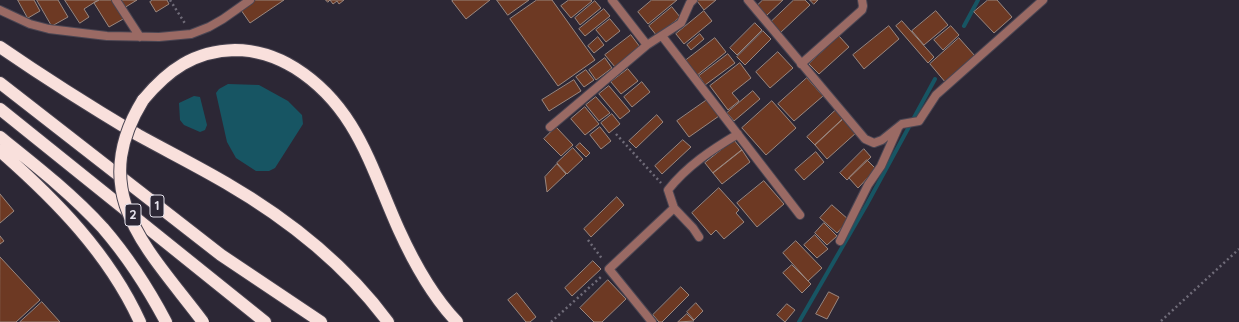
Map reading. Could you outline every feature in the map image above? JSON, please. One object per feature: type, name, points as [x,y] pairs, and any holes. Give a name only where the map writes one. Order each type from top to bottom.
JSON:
[{"type":"highway","points":[[0,47],[72,96],[139,135],[227,183],[265,208],[303,235],[339,265],[373,302],[388,322]]},
{"type":"highway","points":[[203,322],[157,264],[135,229],[126,208],[122,190],[120,170],[121,152],[126,133],[133,117],[143,100],[155,86],[169,72],[185,62],[202,54],[222,50],[243,50],[266,55],[288,64],[308,76],[329,95],[346,116],[365,150],[409,250],[432,291],[457,322]]},
{"type":"highway","name":"1","points":[[0,83],[221,255],[320,322]]},
{"type":"highway","name":"2","points":[[0,109],[266,322]]},
{"type":"highway","points":[[0,136],[58,186],[102,228],[135,269],[166,322]]},
{"type":"highway","points":[[0,151],[57,205],[93,245],[117,280],[140,322]]},
{"type":"street","points":[[116,0],[140,37]]},
{"type":"street","points":[[0,10],[30,24],[49,29],[108,36],[159,37],[191,34],[209,27],[250,0]]},
{"type":"street","points":[[612,0],[647,45]]},
{"type":"street","points":[[550,126],[647,45],[681,23],[692,0]]},
{"type":"street","points":[[748,0],[865,139],[874,143],[878,142],[903,123],[915,122],[922,118],[936,95],[1043,0]]},
{"type":"street","points":[[801,64],[862,10],[862,0]]},
{"type":"street","points":[[662,36],[800,215]]},
{"type":"street","points":[[840,241],[868,185],[881,166],[903,123]]},
{"type":"street","points":[[699,237],[693,228],[674,208],[668,190],[677,179],[709,151],[738,134]]},
{"type":"street","points":[[652,322],[609,270],[674,208]]},
{"type":"path","points":[[170,0],[191,34]]},
{"type":"path","points":[[616,134],[668,190]]},
{"type":"path","points":[[551,322],[609,270],[588,240]]},
{"type":"path","points":[[1161,321],[1239,249]]},
{"type":"water","points":[[228,84],[259,85],[288,101],[302,115],[303,124],[275,168],[269,171],[256,171],[236,158],[227,142],[216,93],[219,89]]},
{"type":"water","points":[[194,96],[200,97],[207,125],[205,130],[200,132],[184,125],[180,120],[179,103]]},
{"type":"building","points":[[18,0],[34,0],[40,11],[28,18]]},
{"type":"building","points":[[37,0],[58,0],[68,17],[52,26]]},
{"type":"building","points":[[65,0],[98,0],[84,9],[89,17],[80,23]]},
{"type":"building","points":[[100,0],[114,0],[125,18],[109,27],[94,3]]},
{"type":"building","points":[[119,0],[137,0],[124,8]]},
{"type":"building","points":[[153,0],[167,0],[169,4],[156,12],[150,2]]},
{"type":"building","points":[[256,0],[284,0],[250,23],[241,10]]},
{"type":"building","points":[[330,0],[344,0],[339,4],[337,1],[333,4]]},
{"type":"building","points":[[490,0],[466,19],[452,1]]},
{"type":"building","points":[[497,0],[529,0],[508,15]]},
{"type":"building","points":[[537,0],[552,0],[595,60],[558,86],[510,19]]},
{"type":"building","points":[[569,0],[592,1],[571,18],[561,6]]},
{"type":"building","points":[[652,0],[677,0],[648,24],[638,12]]},
{"type":"building","points":[[716,0],[704,10],[697,1]]},
{"type":"building","points":[[763,0],[783,0],[766,16],[757,6]]},
{"type":"building","points":[[794,0],[805,0],[810,5],[780,33],[770,23]]},
{"type":"building","points":[[810,0],[818,0],[814,4]]},
{"type":"building","points":[[988,0],[997,0],[1012,17],[994,33],[974,12]]},
{"type":"building","points":[[595,1],[601,8],[580,25],[575,18]]},
{"type":"building","points":[[672,7],[680,17],[657,36],[649,26]]},
{"type":"building","points":[[604,9],[610,16],[585,36],[579,29]]},
{"type":"building","points":[[704,11],[712,21],[684,44],[676,34]]},
{"type":"building","points":[[936,11],[948,25],[924,45],[912,31]]},
{"type":"building","points":[[610,19],[620,31],[606,42],[596,30]]},
{"type":"building","points":[[902,21],[934,57],[928,63],[896,26]]},
{"type":"building","points":[[755,23],[762,30],[737,55],[730,48]]},
{"type":"building","points":[[889,26],[899,39],[864,69],[853,55]]},
{"type":"building","points":[[951,26],[959,35],[943,50],[934,40]]},
{"type":"building","points":[[763,31],[771,39],[745,65],[737,57]]},
{"type":"building","points":[[700,34],[704,39],[691,50],[687,45]]},
{"type":"building","points":[[631,35],[640,47],[615,67],[605,55]]},
{"type":"building","points":[[839,36],[849,47],[819,74],[809,64]]},
{"type":"building","points":[[598,37],[604,45],[594,53],[588,46]]},
{"type":"building","points":[[715,38],[726,52],[696,76],[685,61]]},
{"type":"building","points":[[959,38],[975,56],[946,83],[930,64]]},
{"type":"building","points":[[778,52],[793,68],[770,88],[756,72]]},
{"type":"building","points":[[728,54],[735,63],[705,85],[699,76]]},
{"type":"building","points":[[605,58],[612,68],[596,80],[589,70]]},
{"type":"building","points":[[740,63],[751,78],[732,93],[739,101],[728,110],[710,86]]},
{"type":"building","points":[[628,69],[638,81],[621,94],[611,82]]},
{"type":"building","points":[[586,70],[594,80],[584,87],[576,77]]},
{"type":"building","points":[[807,78],[823,96],[794,121],[778,104]]},
{"type":"building","points":[[574,80],[581,91],[549,111],[542,100]]},
{"type":"building","points":[[642,82],[650,92],[632,107],[624,97]]},
{"type":"building","points":[[609,86],[630,111],[620,119],[599,94]]},
{"type":"building","points":[[753,91],[760,99],[734,121],[727,113]]},
{"type":"building","points":[[596,97],[610,113],[599,121],[586,105]]},
{"type":"building","points":[[707,100],[719,116],[689,137],[677,121]]},
{"type":"building","points":[[772,101],[796,128],[766,155],[742,128]]},
{"type":"building","points":[[585,107],[599,124],[585,135],[571,119]]},
{"type":"building","points":[[836,110],[844,118],[815,145],[807,137]]},
{"type":"building","points":[[612,114],[620,124],[609,133],[601,123]]},
{"type":"building","points":[[657,115],[663,122],[636,148],[629,141]]},
{"type":"building","points":[[844,118],[857,132],[827,159],[815,145]]},
{"type":"building","points":[[556,127],[573,145],[561,156],[544,139]]},
{"type":"building","points":[[600,127],[611,141],[601,149],[590,135]]},
{"type":"building","points":[[683,140],[691,147],[662,174],[655,166]]},
{"type":"building","points":[[734,140],[742,150],[713,173],[705,163]]},
{"type":"building","points":[[580,143],[590,153],[586,157],[576,147]]},
{"type":"building","points":[[573,148],[583,159],[567,174],[557,163]]},
{"type":"building","points":[[864,149],[871,157],[847,180],[840,173]]},
{"type":"building","points":[[742,150],[750,162],[722,184],[713,173]]},
{"type":"building","points":[[816,152],[824,162],[804,180],[795,170]]},
{"type":"building","points":[[867,160],[876,169],[858,188],[849,178]]},
{"type":"building","points":[[557,164],[566,174],[547,192],[545,177]]},
{"type":"building","points":[[764,181],[784,204],[757,227],[737,203]]},
{"type":"building","points":[[719,188],[739,210],[736,213],[744,222],[724,239],[716,230],[711,235],[692,213]]},
{"type":"building","points":[[0,194],[14,211],[0,223]]},
{"type":"building","points":[[617,197],[624,205],[591,237],[584,229]]},
{"type":"building","points":[[832,205],[849,220],[837,233],[820,218]]},
{"type":"building","points":[[824,223],[837,236],[827,245],[815,233]]},
{"type":"building","points":[[815,235],[828,249],[817,258],[804,245]]},
{"type":"building","points":[[0,236],[4,241],[0,244]]},
{"type":"building","points":[[796,241],[822,268],[808,281],[783,253]]},
{"type":"building","points":[[0,257],[40,300],[16,322],[0,322]]},
{"type":"building","points":[[593,261],[601,269],[572,296],[565,288]]},
{"type":"building","points":[[792,265],[811,284],[802,293],[783,273]]},
{"type":"building","points":[[608,280],[626,299],[602,322],[594,322],[580,308]]},
{"type":"building","points":[[681,287],[689,295],[662,322],[659,322],[653,315]]},
{"type":"building","points":[[829,292],[839,297],[827,319],[816,314]]},
{"type":"building","points":[[517,293],[536,317],[530,322],[526,322],[508,300]]},
{"type":"building","points":[[42,302],[60,322],[20,322]]},
{"type":"building","points":[[696,303],[703,311],[694,320],[687,312]]},
{"type":"building","points":[[787,304],[795,310],[785,322],[777,315]]},
{"type":"building","points":[[687,314],[694,321],[678,322]]},
{"type":"waterway","points":[[964,26],[978,0]]},
{"type":"waterway","points":[[799,322],[867,204],[935,79]]}]
